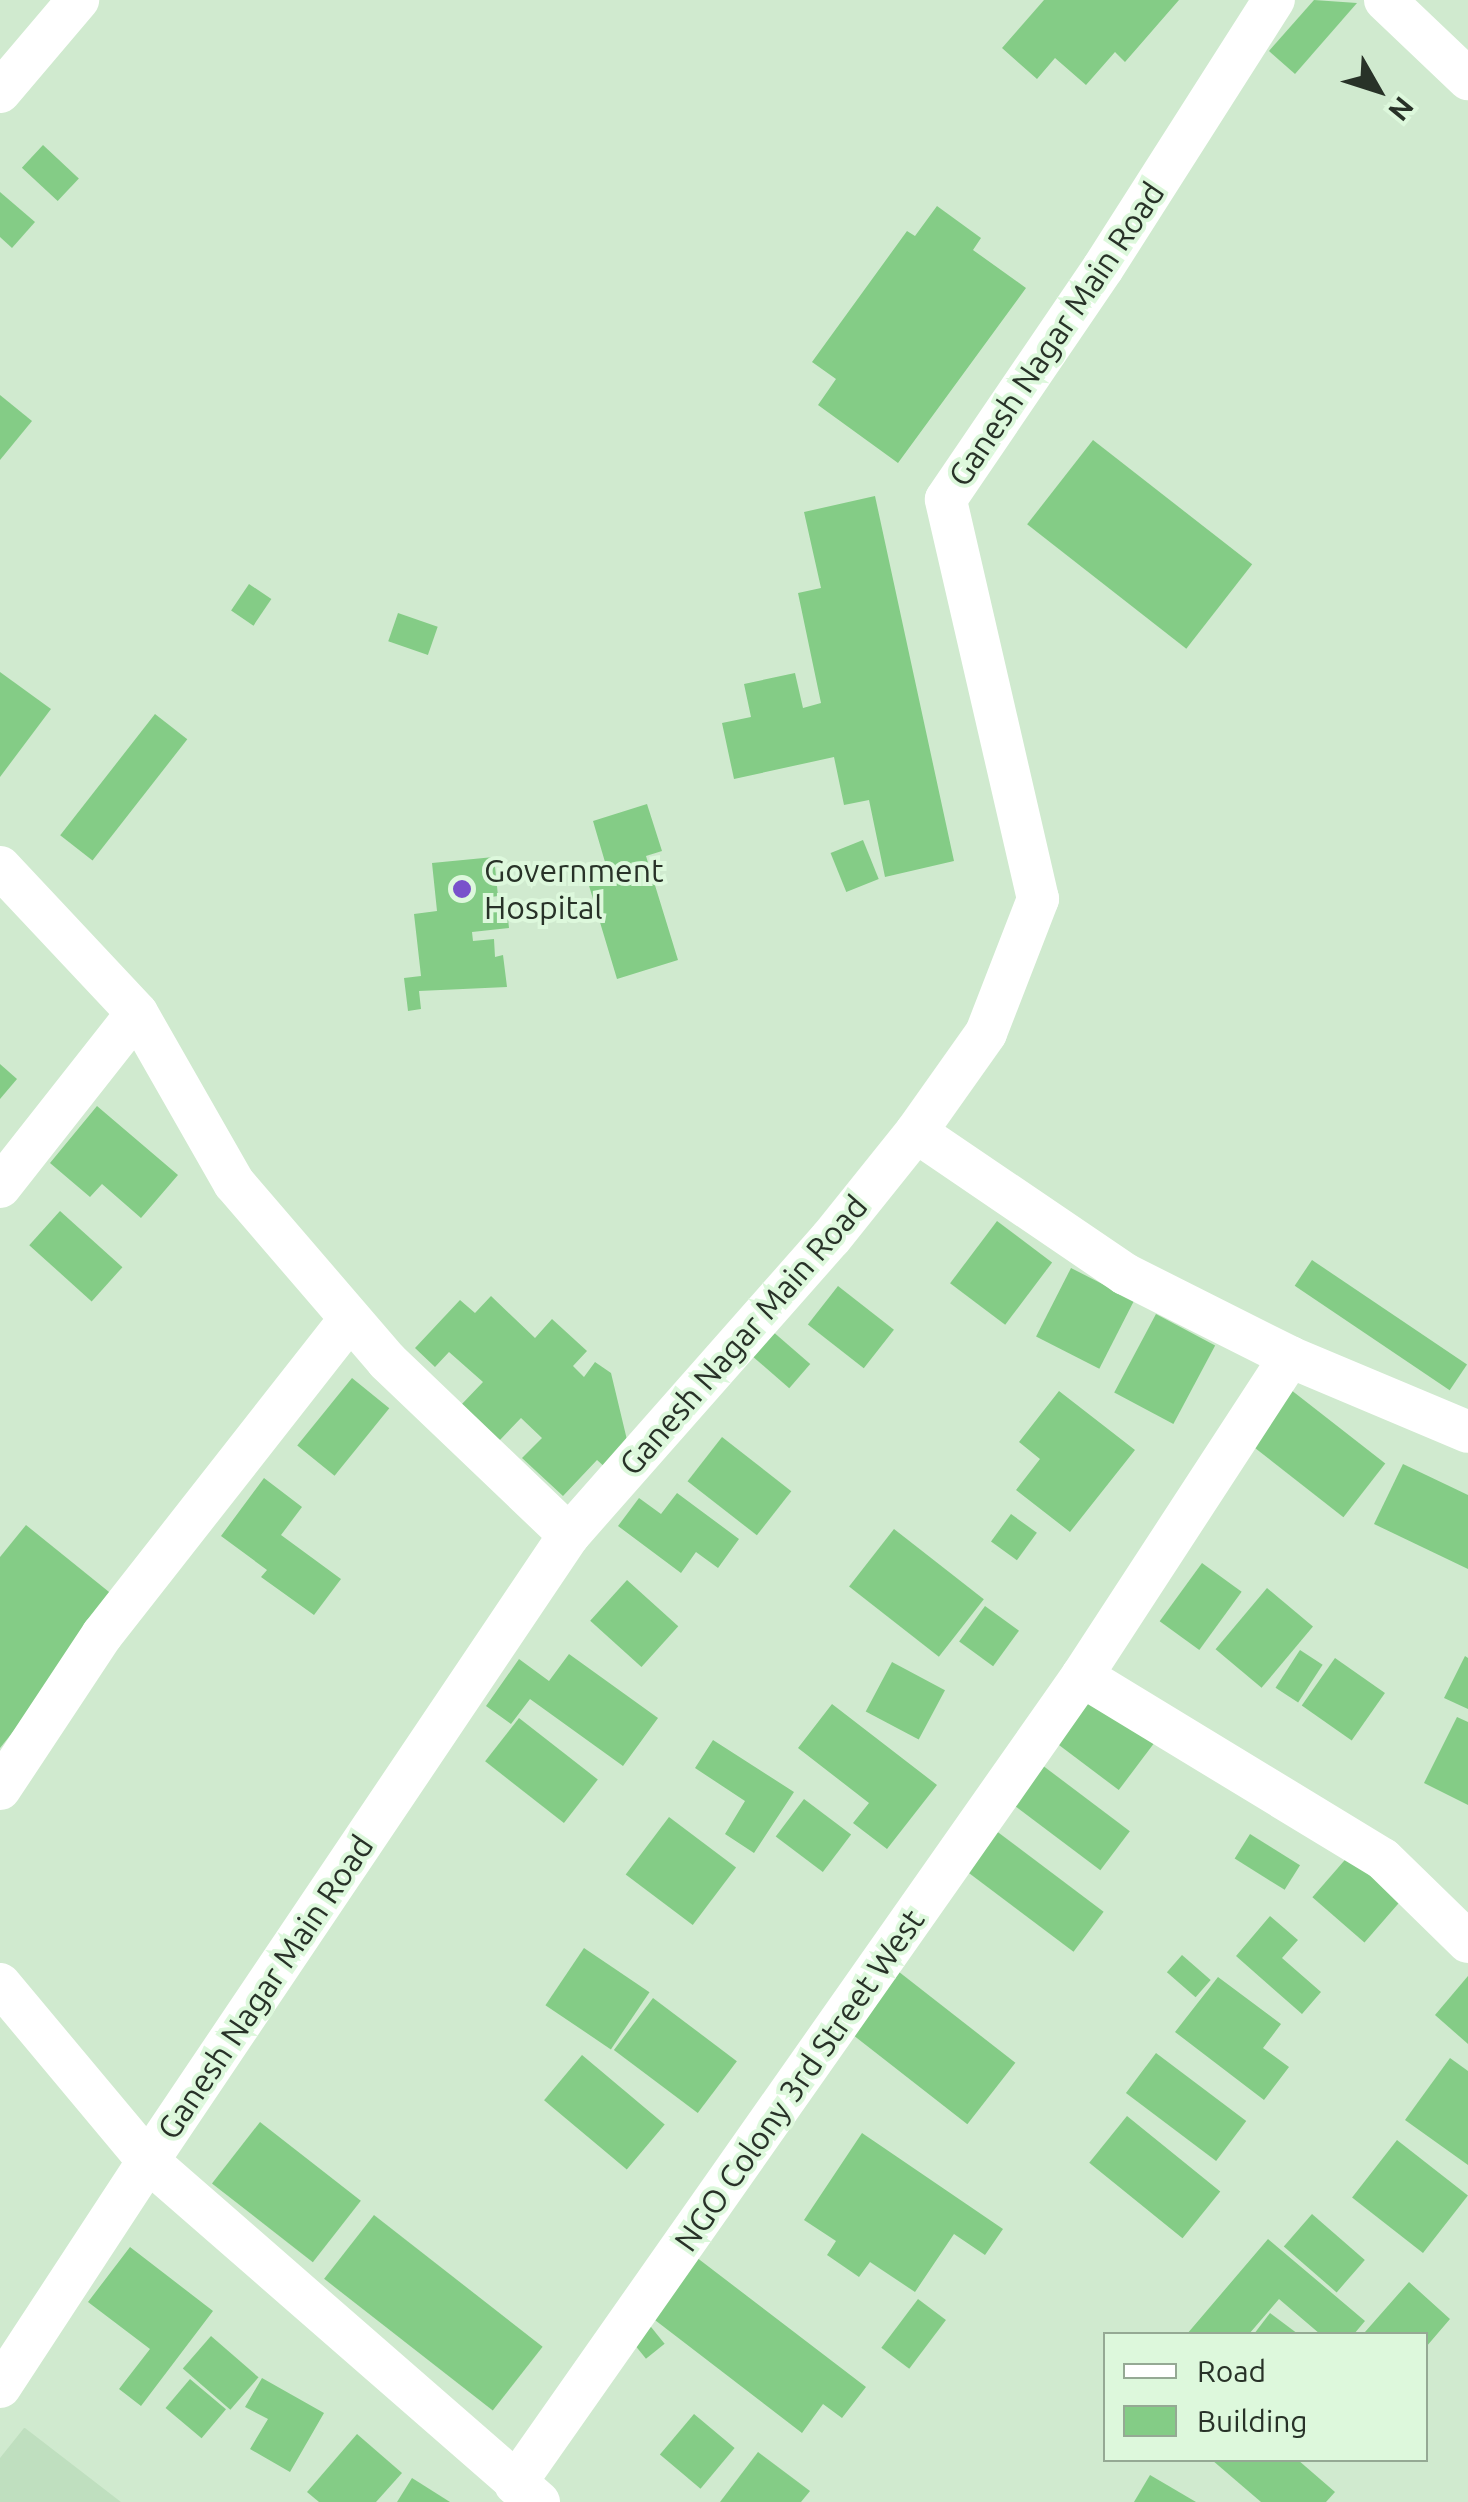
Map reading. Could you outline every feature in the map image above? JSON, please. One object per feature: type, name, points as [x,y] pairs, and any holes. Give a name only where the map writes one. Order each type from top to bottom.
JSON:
[{"type":"street","points":[[0,92],[78,0]]},
{"type":"street","name":"Ganesh Nagar Main Road","points":[[527,2493],[148,2161],[569,1536],[831,1238],[916,1132],[986,1033],[1038,899],[946,499],[1103,268],[1274,0]]},
{"type":"street","points":[[1385,0],[1468,79]]},
{"type":"street","points":[[0,867],[137,1013],[234,1182],[350,1319],[386,1361],[569,1536]]},
{"type":"street","points":[[0,1187],[137,1013]]},
{"type":"street","points":[[916,1132],[1125,1274],[1290,1357],[1468,1432]]},
{"type":"street","points":[[0,1789],[102,1635],[350,1319]]},
{"type":"street","name":"NGO Colony 3rd Street West","points":[[527,2493],[1082,1676],[1290,1357]]},
{"type":"street","points":[[1082,1676],[1382,1858],[1468,1942]]},
{"type":"street","points":[[0,1984],[148,2161],[0,2388]]},
{"type":"shaded area","points":[[24,2428],[121,2502],[0,2502],[0,2458]]},
{"type":"building","points":[[1044,0],[1179,0],[1125,62],[1115,52],[1086,85],[1055,58],[1037,79],[1002,48]]},
{"type":"building","points":[[1314,0],[1357,3],[1295,74],[1269,51]]},
{"type":"building","points":[[43,145],[79,178],[58,201],[22,168]]},
{"type":"building","points":[[0,192],[35,222],[12,248],[0,237]]},
{"type":"building","points":[[937,206],[981,238],[973,250],[1026,288],[898,463],[818,405],[836,379],[812,362],[907,231],[915,236]]},
{"type":"building","points":[[0,395],[32,421],[0,460]]},
{"type":"building","points":[[1093,440],[1252,564],[1186,649],[1027,524]]},
{"type":"building","points":[[875,496],[954,861],[885,877],[869,800],[844,805],[834,757],[734,779],[722,723],[751,717],[744,684],[795,673],[803,708],[821,703],[798,593],[821,588],[804,512]]},
{"type":"building","points":[[249,584],[271,599],[253,626],[231,611]]},
{"type":"building","points":[[398,613],[438,627],[428,655],[388,641]]},
{"type":"building","points":[[0,672],[51,709],[0,777]]},
{"type":"building","points":[[155,714],[187,739],[92,861],[60,835]]},
{"type":"building","points":[[647,804],[662,851],[646,856],[678,960],[617,979],[584,869],[605,862],[593,821]]},
{"type":"building","points":[[863,840],[879,879],[846,892],[831,853]]},
{"type":"building","points":[[494,857],[498,896],[484,898],[485,912],[507,909],[509,928],[472,932],[473,941],[494,939],[495,957],[503,955],[507,987],[419,991],[421,1009],[408,1011],[404,978],[421,976],[414,914],[437,911],[432,863]]},
{"type":"building","points":[[0,1064],[17,1079],[0,1099]]},
{"type":"building","points":[[97,1106],[178,1175],[141,1218],[102,1184],[90,1197],[50,1163]]},
{"type":"building","points":[[60,1211],[122,1267],[92,1301],[29,1245]]},
{"type":"building","points":[[997,1221],[1052,1263],[1005,1325],[950,1283]]},
{"type":"building","points":[[1312,1260],[1467,1365],[1450,1390],[1295,1286]]},
{"type":"building","points":[[1071,1268],[1134,1300],[1099,1369],[1036,1337]]},
{"type":"building","points":[[838,1286],[894,1330],[864,1368],[808,1325]]},
{"type":"building","points":[[491,1296],[535,1338],[552,1319],[587,1351],[573,1366],[584,1377],[595,1362],[611,1373],[628,1444],[607,1469],[597,1460],[563,1496],[522,1458],[542,1438],[521,1418],[499,1441],[461,1405],[483,1382],[449,1352],[435,1367],[415,1348],[460,1300],[475,1313]]},
{"type":"building","points":[[1156,1314],[1215,1345],[1173,1424],[1114,1393]]},
{"type":"building","points":[[771,1330],[810,1364],[789,1388],[750,1354]]},
{"type":"building","points":[[352,1378],[389,1408],[335,1476],[297,1446]]},
{"type":"building","points":[[1286,1386],[1385,1464],[1343,1517],[1244,1440]]},
{"type":"building","points":[[1059,1391],[1135,1450],[1070,1532],[1016,1490],[1040,1459],[1019,1442]]},
{"type":"building","points":[[722,1437],[791,1491],[757,1535],[688,1481]]},
{"type":"building","points":[[1403,1464],[1468,1495],[1468,1569],[1374,1524]]},
{"type":"building","points":[[264,1478],[302,1507],[281,1535],[341,1579],[314,1615],[261,1577],[267,1570],[221,1536]]},
{"type":"building","points":[[677,1493],[739,1539],[718,1568],[696,1552],[681,1573],[618,1526],[639,1498],[661,1514]]},
{"type":"building","points":[[1011,1514],[1037,1533],[1017,1560],[991,1542]]},
{"type":"building","points":[[26,1525],[119,1600],[0,1748],[0,1557]]},
{"type":"building","points":[[894,1529],[984,1599],[939,1657],[849,1587]]},
{"type":"building","points":[[1202,1563],[1242,1592],[1199,1650],[1160,1621]]},
{"type":"building","points":[[627,1580],[678,1626],[641,1667],[590,1621]]},
{"type":"building","points":[[1267,1588],[1313,1627],[1262,1688],[1216,1649]]},
{"type":"building","points":[[985,1606],[1019,1631],[993,1666],[959,1642]]},
{"type":"building","points":[[1300,1650],[1323,1665],[1298,1702],[1275,1688]]},
{"type":"building","points":[[569,1654],[658,1718],[623,1766],[530,1699],[511,1724],[486,1706],[519,1659],[549,1681]]},
{"type":"building","points":[[1465,1656],[1468,1658],[1468,1709],[1444,1698]]},
{"type":"building","points":[[1335,1658],[1385,1693],[1352,1740],[1302,1706]]},
{"type":"building","points":[[892,1662],[945,1690],[919,1740],[866,1711]]},
{"type":"building","points":[[1092,1686],[1159,1737],[1119,1790],[1052,1740]]},
{"type":"building","points":[[832,1704],[937,1785],[887,1849],[853,1823],[869,1803],[798,1748]]},
{"type":"building","points":[[1457,1717],[1468,1722],[1468,1805],[1424,1783]]},
{"type":"building","points":[[519,1718],[598,1780],[564,1823],[485,1761]]},
{"type":"building","points":[[713,1740],[794,1792],[754,1853],[725,1834],[745,1801],[695,1768]]},
{"type":"building","points":[[1042,1765],[1130,1831],[1100,1870],[1013,1804]]},
{"type":"building","points":[[804,1799],[851,1835],[823,1872],[776,1837]]},
{"type":"building","points":[[669,1817],[736,1868],[693,1925],[626,1875]]},
{"type":"building","points":[[991,1827],[1104,1912],[1074,1952],[961,1867]]},
{"type":"building","points":[[1250,1834],[1300,1865],[1285,1890],[1235,1859]]},
{"type":"building","points":[[1357,1846],[1409,1891],[1364,1943],[1312,1897]]},
{"type":"building","points":[[1270,1916],[1298,1940],[1282,1958],[1321,1992],[1302,2014],[1236,1956]]},
{"type":"building","points":[[584,1948],[649,1992],[611,2049],[545,2005]]},
{"type":"building","points":[[1182,1955],[1211,1980],[1196,1997],[1167,1972]]},
{"type":"building","points":[[894,1968],[1015,2063],[967,2124],[846,2029]]},
{"type":"building","points":[[1468,1976],[1468,2044],[1435,2015]]},
{"type":"building","points":[[1218,1977],[1281,2024],[1263,2048],[1289,2067],[1264,2100],[1175,2032]]},
{"type":"building","points":[[653,1998],[737,2061],[698,2113],[614,2050]]},
{"type":"building","points":[[1156,2053],[1246,2121],[1216,2161],[1126,2093]]},
{"type":"building","points":[[582,2055],[665,2124],[627,2170],[544,2100]]},
{"type":"building","points":[[1450,2058],[1468,2071],[1468,2165],[1405,2120]]},
{"type":"building","points":[[1127,2116],[1220,2192],[1182,2238],[1089,2163]]},
{"type":"building","points":[[260,2122],[361,2201],[313,2262],[212,2183]]},
{"type":"building","points":[[862,2133],[1003,2229],[985,2255],[954,2234],[915,2292],[870,2262],[859,2277],[827,2255],[836,2241],[804,2220]]},
{"type":"building","points":[[1397,2140],[1468,2195],[1423,2253],[1352,2198]]},
{"type":"building","points":[[1312,2214],[1365,2260],[1337,2292],[1284,2246]]},
{"type":"building","points":[[374,2215],[543,2347],[493,2411],[324,2279]]},
{"type":"building","points":[[1268,2239],[1365,2321],[1356,2332],[1318,2332],[1279,2299],[1251,2332],[1189,2332]]},
{"type":"building","points":[[130,2247],[213,2311],[141,2406],[119,2389],[150,2349],[88,2302]]},
{"type":"building","points":[[696,2257],[866,2387],[842,2418],[823,2404],[802,2433],[651,2317]]},
{"type":"building","points":[[1409,2282],[1450,2319],[1428,2345],[1428,2332],[1365,2332]]},
{"type":"building","points":[[918,2299],[946,2320],[909,2369],[881,2348]]},
{"type":"building","points":[[1270,2313],[1295,2332],[1256,2332]]},
{"type":"building","points":[[647,2322],[665,2344],[646,2359],[628,2337]]},
{"type":"building","points":[[211,2336],[259,2377],[230,2410],[183,2368]]},
{"type":"building","points":[[262,2378],[324,2413],[290,2472],[250,2449],[268,2419],[245,2407]]},
{"type":"building","points":[[190,2379],[226,2409],[202,2438],[166,2408]]},
{"type":"building","points":[[694,2414],[735,2448],[701,2489],[660,2455]]},
{"type":"building","points":[[357,2434],[402,2473],[376,2502],[319,2502],[307,2492]]},
{"type":"building","points":[[758,2452],[810,2491],[801,2502],[720,2502]]},
{"type":"building","points":[[1214,2462],[1300,2462],[1335,2492],[1326,2502],[1261,2502]]},
{"type":"building","points":[[1150,2475],[1196,2502],[1134,2502]]},
{"type":"building","points":[[412,2478],[450,2502],[397,2502]]},
{"type":"place","name":"Government Hospital","points":[[462,889]]}]
